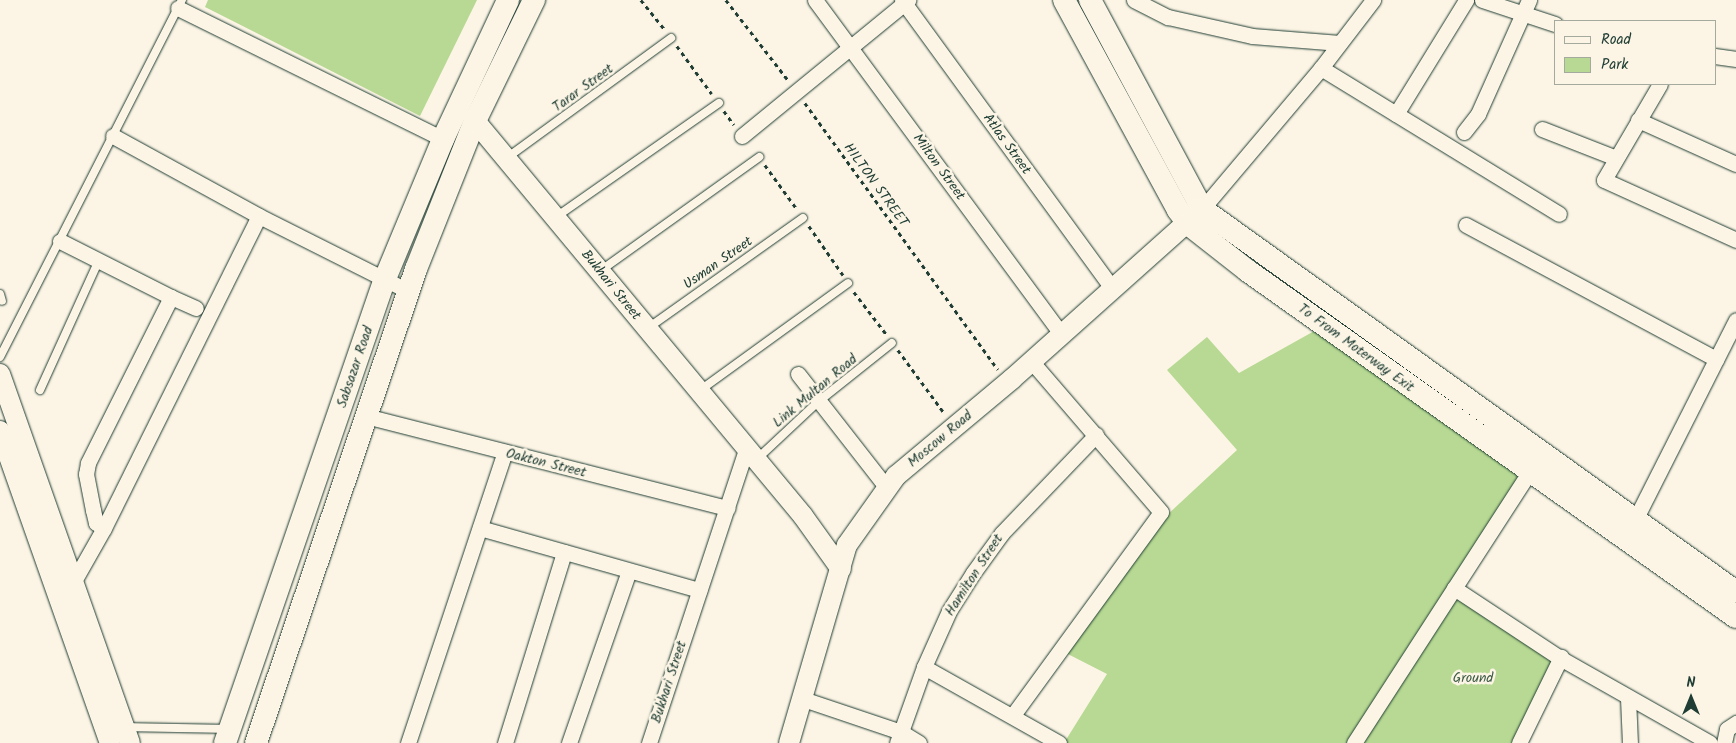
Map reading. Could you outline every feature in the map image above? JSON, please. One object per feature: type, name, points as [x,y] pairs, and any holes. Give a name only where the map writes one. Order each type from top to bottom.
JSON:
[{"type":"main road","name":"Sabsazar Road","points":[[228,736],[384,281],[443,140],[508,0]]},
{"type":"main road","name":"Sabsazar Road","points":[[256,743],[408,291],[475,121],[534,0]]},
{"type":"main road","name":"To From Moterway Exit","points":[[1064,0],[1178,210],[1195,216],[1736,592]]},
{"type":"main road","name":"To From Moterway Exit","points":[[1090,0],[1195,216],[1248,271],[1736,617]]},
{"type":"street","name":"Milton Street","points":[[815,0],[1062,335]]},
{"type":"street","points":[[1134,0],[1168,17],[1252,36],[1340,43]]},
{"type":"street","points":[[1195,216],[1320,68],[1374,0]]},
{"type":"street","points":[[1396,114],[1466,0]]},
{"type":"street","points":[[1482,0],[1526,7],[1554,23]]},
{"type":"street","points":[[742,136],[905,1]]},
{"type":"street","name":"Atlas Street","points":[[905,1],[1113,289]]},
{"type":"street","points":[[180,4],[443,140]]},
{"type":"street","points":[[1464,132],[1478,114],[1526,7]]},
{"type":"street","points":[[1716,56],[1736,59]]},
{"type":"street","points":[[1320,68],[1559,214]]},
{"type":"street","points":[[1659,85],[1604,180],[1736,240]]},
{"type":"street","points":[[1638,120],[1736,164]]},
{"type":"street","name":"Bukhari Street","points":[[475,121],[508,157],[698,392],[803,516],[840,569]]},
{"type":"street","points":[[1542,129],[1616,158]]},
{"type":"street","points":[[113,136],[260,216],[384,281],[408,291]]},
{"type":"street","points":[[67,591],[104,528],[260,216]]},
{"type":"street","name":"Moscow Road","points":[[789,743],[847,545],[896,476],[1008,383],[1195,216]]},
{"type":"street","points":[[1466,225],[1716,359]]},
{"type":"street","points":[[60,241],[98,262],[196,308]]},
{"type":"street","points":[[104,528],[96,523],[86,474],[88,463],[172,297]]},
{"type":"street","points":[[1634,522],[1716,359],[1732,338],[1736,320]]},
{"type":"street","points":[[1013,715],[1161,512],[1032,362]]},
{"type":"street","points":[[0,374],[67,591],[118,737]]},
{"type":"street","points":[[798,374],[888,488]]},
{"type":"street","name":"Oakton Street","points":[[366,416],[727,508]]},
{"type":"street","points":[[0,431],[67,591]]},
{"type":"street","name":"Hamilton Street","points":[[899,738],[924,667],[949,611],[1002,533],[1096,436]]},
{"type":"street","points":[[408,743],[505,452]]},
{"type":"street","name":"Bukhari Street","points":[[649,743],[727,508],[751,455]]},
{"type":"street","points":[[1354,743],[1529,472]]},
{"type":"street","points":[[480,528],[699,590]]},
{"type":"street","points":[[505,743],[564,552]]},
{"type":"street","points":[[569,743],[629,570]]},
{"type":"street","points":[[1454,588],[1561,658],[1628,698],[1710,743]]},
{"type":"street","points":[[1519,743],[1561,658]]},
{"type":"street","points":[[924,667],[1013,715],[1059,743]]},
{"type":"street","points":[[1628,698],[1630,743]]},
{"type":"street","points":[[803,699],[899,738],[920,743]]},
{"type":"street","points":[[1724,743],[1727,730],[1736,723]]},
{"type":"lane","points":[[0,357],[180,4]]},
{"type":"lane","name":"Tarar Street","points":[[508,157],[671,38]]},
{"type":"lane","points":[[556,217],[718,103]]},
{"type":"lane","points":[[600,271],[759,157]]},
{"type":"lane","name":"Usman Street","points":[[647,329],[803,218]]},
{"type":"lane","points":[[40,390],[98,262]]},
{"type":"lane","points":[[698,392],[848,283]]},
{"type":"lane","name":"Link Multan Road","points":[[751,455],[892,343]]},
{"type":"lane","points":[[118,737],[228,736]]},
{"type":"path","name":"HILTON STREET","points":[[726,0],[797,92],[1008,383]]},
{"type":"green space","points":[[208,0],[477,0],[420,116],[205,7]]},
{"type":"green space","name":"Ground","points":[[1325,325],[1529,472],[1454,588],[1561,657],[1519,743],[1064,743],[1107,674],[1060,650],[1166,516],[1237,450],[1167,370],[1207,337],[1239,373]]}]
